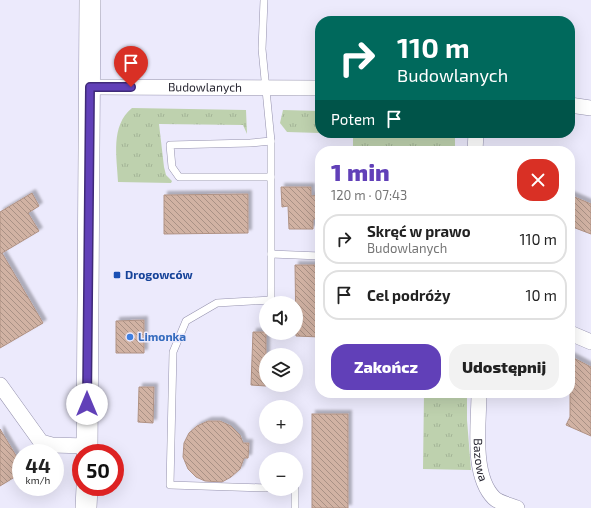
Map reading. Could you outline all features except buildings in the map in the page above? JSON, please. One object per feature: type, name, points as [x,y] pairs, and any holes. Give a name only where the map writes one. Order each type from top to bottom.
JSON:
[{"type":"main road","points":[[87,444],[90,0]]},
{"type":"main road","points":[[86,508],[87,496]]},
{"type":"street","name":"Budowlanych","points":[[90,87],[315,88]]},
{"type":"street","points":[[575,106],[591,108]]},
{"type":"street","points":[[575,335],[591,342]]},
{"type":"street","points":[[0,385],[41,442],[52,446],[72,448]]},
{"type":"street","name":"Bazowa","points":[[478,398],[479,466],[483,482],[495,498],[517,508]]},
{"type":"lane","points":[[259,488],[170,485],[173,352],[186,321],[217,303],[271,300],[271,141],[262,49],[264,0]]},
{"type":"lane","points":[[271,141],[170,145],[172,167],[179,177],[271,177]]},
{"type":"lane","points":[[271,254],[315,256]]},
{"type":"lane","points":[[295,496],[295,508]]},
{"type":"green space","points":[[132,108],[246,110],[247,134],[243,125],[159,124],[164,167],[166,175],[172,181],[171,183],[118,182],[116,142],[120,124],[125,115]]},
{"type":"green space","points":[[283,110],[315,111],[315,133],[287,132],[280,123]]},
{"type":"green space","points":[[353,138],[455,138],[455,146],[353,146]]},
{"type":"green space","points":[[424,398],[467,398],[467,420],[471,470],[423,469]]},
{"type":"place","name":"Drogowców","points":[[117,275]]},
{"type":"place","name":"Limonka","points":[[130,337]]},
{"type":"route","points":[[87,404],[89,277],[88,139],[90,87],[131,87]]}]
